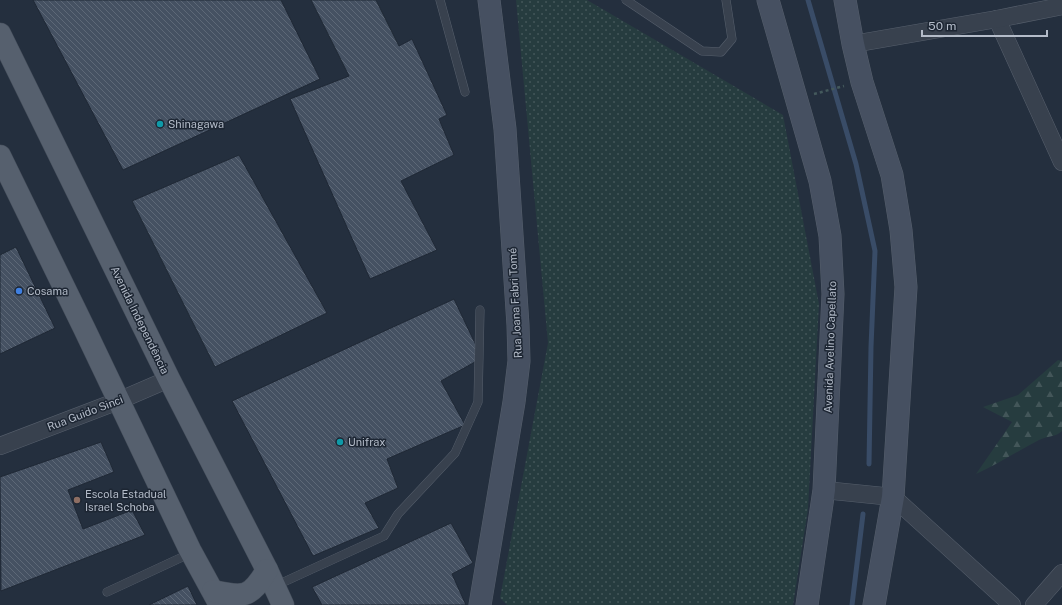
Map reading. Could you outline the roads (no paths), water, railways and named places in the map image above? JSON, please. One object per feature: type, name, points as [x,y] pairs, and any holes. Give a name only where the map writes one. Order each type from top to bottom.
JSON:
[{"type":"main road","name":"Avenida Independência","points":[[0,34],[169,379],[275,587]]},
{"type":"main road","points":[[0,156],[192,553],[217,598],[251,592],[260,583],[275,587]]},
{"type":"street","name":"Rua Joana Fabri Tomé","points":[[480,605],[514,402],[519,361],[505,130],[489,0]]},
{"type":"street","name":"Avenida Avelino Capellato","points":[[768,0],[820,181],[830,236],[833,294],[824,490],[807,605]]},
{"type":"street","points":[[845,0],[862,82],[892,175],[901,230],[906,287],[893,497],[874,605]]},
{"type":"street","points":[[853,44],[998,19],[1062,6]]},
{"type":"street","points":[[998,19],[1062,162]]},
{"type":"street","name":"Rua Guido Sinci","points":[[0,446],[118,401],[169,379]]},
{"type":"street","points":[[824,490],[893,497],[1012,605]]},
{"type":"street","points":[[1034,605],[1062,573]]},
{"type":"lane","points":[[440,0],[465,92]]},
{"type":"lane","points":[[626,0],[702,51],[721,52],[732,39],[726,0]]},
{"type":"lane","points":[[275,587],[384,536],[398,514],[455,453],[478,402],[480,310]]},
{"type":"lane","points":[[107,592],[192,553]]},
{"type":"waterway","points":[[808,0],[856,164],[875,251],[871,347],[869,464]]},
{"type":"waterway","points":[[852,605],[863,514]]},
{"type":"place","name":"Shinagawa","points":[[160,124]]},
{"type":"place","name":"Cosama","points":[[19,291]]},
{"type":"place","name":"Unifrax","points":[[340,442]]},
{"type":"place","name":"Escola Estadual Israel Schoba","points":[[77,500]]}]
